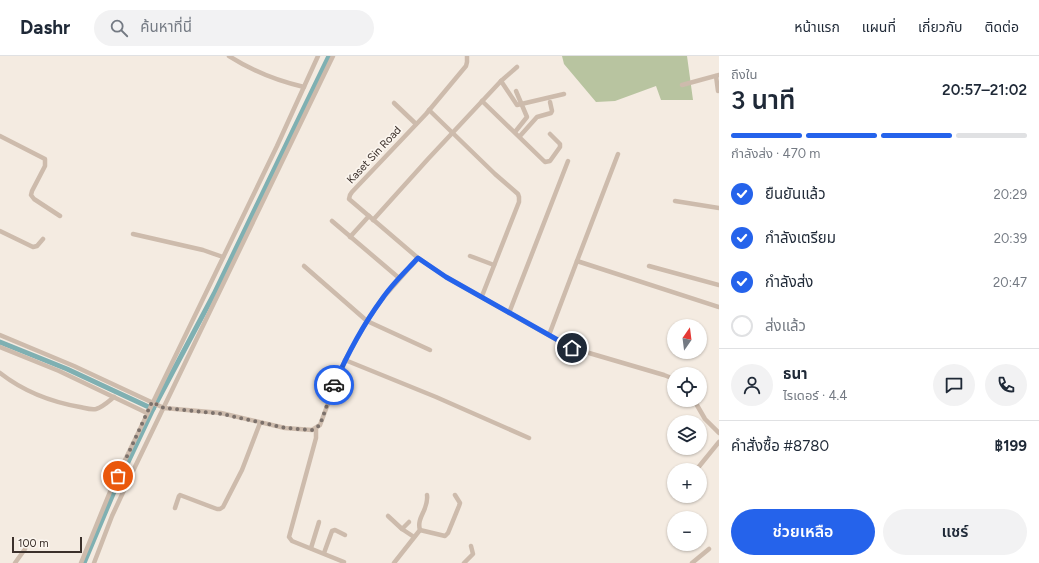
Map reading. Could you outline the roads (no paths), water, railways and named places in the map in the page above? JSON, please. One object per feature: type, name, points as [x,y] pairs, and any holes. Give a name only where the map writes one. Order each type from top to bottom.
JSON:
[{"type":"street","points":[[229,56],[240,63],[272,78],[288,84],[304,87]]},
{"type":"street","points":[[81,563],[112,487],[277,146],[318,56]]},
{"type":"street","points":[[94,563],[112,516],[163,407],[333,56]]},
{"type":"street","name":"Kaset Sin Road","points":[[467,56],[466,66],[429,110],[350,196],[349,199],[418,258],[446,277],[572,348],[667,376]]},
{"type":"street","points":[[350,237],[371,218],[501,80],[517,67]]},
{"type":"street","points":[[682,85],[717,75],[718,91]]},
{"type":"street","points":[[501,80],[517,105],[564,94]]},
{"type":"street","points":[[515,132],[527,116],[516,91]]},
{"type":"street","points":[[482,101],[520,136],[542,160],[547,162],[552,159],[560,145],[550,134]]},
{"type":"street","points":[[520,136],[537,117],[551,113],[550,102]]},
{"type":"street","points":[[394,103],[416,124]]},
{"type":"street","points":[[429,110],[495,174],[518,194],[519,197],[519,202],[482,296]]},
{"type":"street","points":[[0,136],[45,159],[45,166],[31,195],[34,199],[60,216]]},
{"type":"street","points":[[549,335],[618,154]]},
{"type":"street","points":[[510,313],[568,161]]},
{"type":"street","points":[[675,201],[719,208]]},
{"type":"street","points":[[332,221],[399,278]]},
{"type":"street","points":[[0,231],[33,247],[37,246],[43,239]]},
{"type":"street","points":[[133,234],[203,250],[223,257]]},
{"type":"street","points":[[470,256],[494,265]]},
{"type":"street","points":[[0,335],[74,366],[152,404],[163,407],[222,414],[300,430],[312,430],[316,429],[320,425],[345,360],[367,321],[399,278],[418,258]]},
{"type":"street","points":[[577,261],[719,307]]},
{"type":"street","points":[[304,266],[367,321],[430,350]]},
{"type":"street","points":[[649,266],[719,285]]},
{"type":"street","points":[[0,347],[59,371],[147,413]]},
{"type":"street","points":[[345,360],[436,397],[529,438]]},
{"type":"street","points":[[0,373],[23,388],[51,400],[69,405],[95,409],[103,406],[114,397]]},
{"type":"street","points":[[698,407],[705,419],[719,433]]},
{"type":"street","points":[[175,508],[178,496],[180,495],[220,509],[223,507],[242,470],[260,423]]},
{"type":"street","points":[[316,429],[316,438],[289,538],[292,541],[344,562]]},
{"type":"street","points":[[702,463],[719,442]]},
{"type":"street","points":[[394,563],[420,530],[419,521],[428,502],[427,495]]},
{"type":"street","points":[[420,530],[445,536],[448,533],[460,503],[455,495]]},
{"type":"street","points":[[388,516],[402,530],[414,537]]},
{"type":"street","points":[[311,548],[319,522]]},
{"type":"street","points":[[402,530],[409,522]]},
{"type":"street","points":[[324,553],[332,531],[335,530],[344,535]]},
{"type":"street","points":[[464,563],[473,554],[471,546]]},
{"type":"street","points":[[15,563],[25,549]]},
{"type":"street","points":[[692,563],[709,549]]},
{"type":"waterway","points":[[84,563],[113,494],[153,409],[214,294],[329,56]]},
{"type":"waterway","points":[[0,342],[67,369],[153,409]]}]
